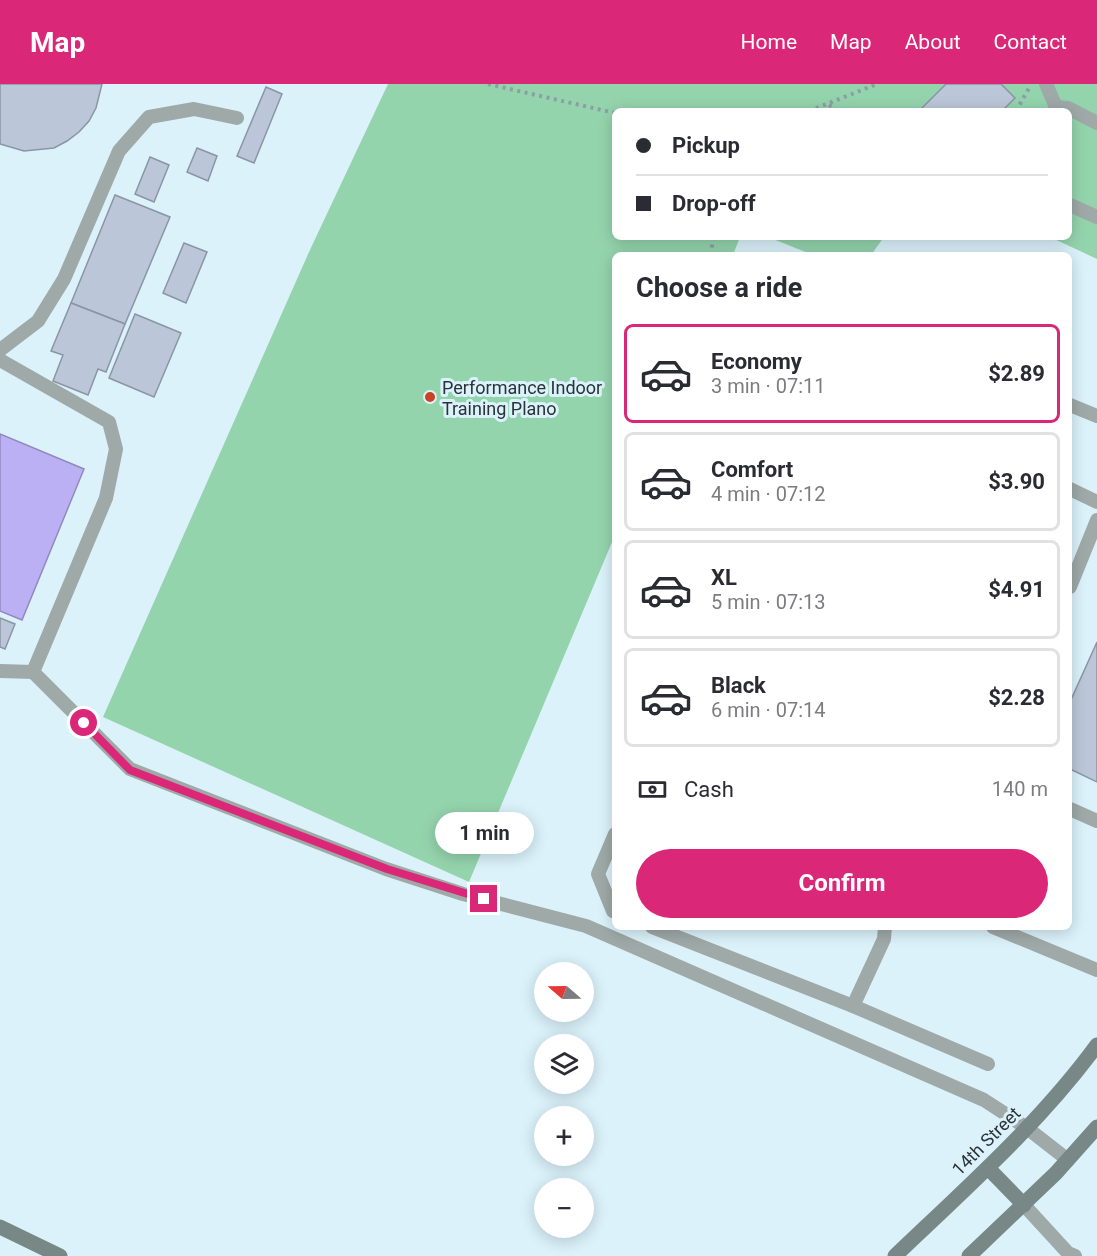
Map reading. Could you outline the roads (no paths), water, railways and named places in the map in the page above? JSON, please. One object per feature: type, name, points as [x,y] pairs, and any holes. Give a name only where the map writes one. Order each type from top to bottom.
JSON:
[{"type":"main road","name":"14th Street","points":[[895,1256],[1027,1128],[1097,1045]]},
{"type":"main road","points":[[969,1256],[1068,1160],[1097,1127]]},
{"type":"main road","points":[[988,1168],[1024,1204]]},
{"type":"main road","points":[[0,1227],[60,1256]]},
{"type":"lane","points":[[1046,84],[1055,108]]},
{"type":"lane","points":[[0,350],[38,321],[64,279],[119,151],[149,117],[194,109],[237,118]]},
{"type":"lane","points":[[1072,110],[1097,123]]},
{"type":"lane","points":[[1072,206],[1097,217]]},
{"type":"lane","points":[[0,360],[109,422],[116,449],[106,498],[33,672]]},
{"type":"lane","points":[[1072,406],[1097,416]]},
{"type":"lane","points":[[1072,490],[1097,502]]},
{"type":"lane","points":[[1072,582],[1097,520]]},
{"type":"lane","points":[[0,672],[33,672],[130,770],[387,869],[463,894],[586,926],[984,1100],[1027,1128],[1068,1160]]},
{"type":"lane","points":[[1072,810],[1097,821]]},
{"type":"lane","points":[[612,841],[598,874],[612,909]]},
{"type":"lane","points":[[660,930],[853,1006],[988,1064]]},
{"type":"lane","points":[[853,1006],[884,939],[885,930]]},
{"type":"lane","points":[[1000,930],[1097,970]]},
{"type":"lane","points":[[1024,1204],[1070,1255]]},
{"type":"place","name":"Performance Indoor Training Plano","points":[[430,397]]}]
